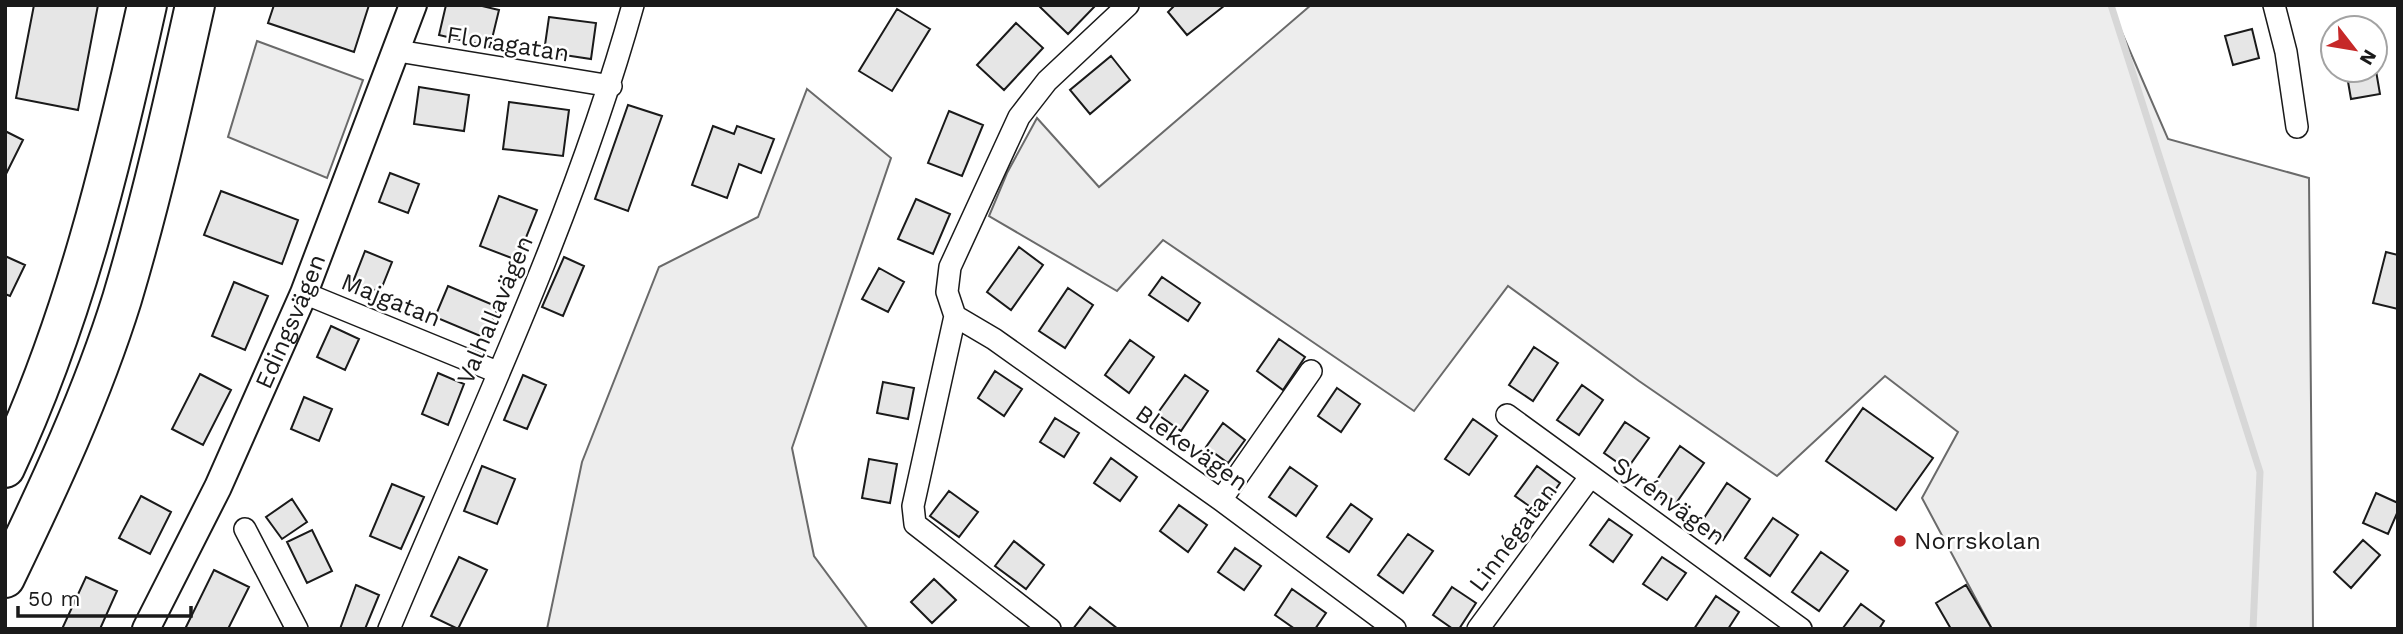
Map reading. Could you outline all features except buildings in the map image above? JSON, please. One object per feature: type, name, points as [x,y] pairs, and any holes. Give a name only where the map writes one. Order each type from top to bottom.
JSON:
[{"type":"highway","points":[[5,468],[49,363],[77,286],[105,186],[147,5]]},
{"type":"highway","points":[[5,578],[61,460],[121,300],[150,197],[194,5]]},
{"type":"street","name":"Edingsvägen","points":[[146,629],[218,487],[304,293],[398,51],[413,5]]},
{"type":"street","name":"Valhallavägen","points":[[389,629],[558,229],[611,86],[633,5]]},
{"type":"street","points":[[1050,629],[915,524],[913,506],[955,316],[947,292],[950,267],[1019,117],[1047,81],[1128,5]]},
{"type":"street","points":[[2274,5],[2286,52],[2297,127]]},
{"type":"street","name":"Floragatan","points":[[398,51],[611,86]]},
{"type":"street","name":"Majgatan","points":[[304,293],[497,372]]},
{"type":"street","name":"Blekevägen","points":[[955,316],[993,339],[1221,500],[1395,629]]},
{"type":"street","points":[[1221,500],[1311,371]]},
{"type":"street","name":"Syrénvägen","points":[[1507,415],[1801,629]]},
{"type":"street","name":"Linnégatan","points":[[1478,629],[1590,477]]},
{"type":"street","points":[[245,529],[297,629]]},
{"type":"shaded area","points":[[1311,5],[2110,5],[2168,139],[2309,178],[2313,629],[1992,629],[1922,498],[1958,432],[1885,376],[1777,476],[1508,286],[1414,411],[1163,240],[1117,291],[989,216],[1007,173],[1037,118],[1099,187]]},
{"type":"shaded area","points":[[257,41],[363,80],[327,178],[228,137]]},
{"type":"shaded area","points":[[807,89],[891,158],[792,448],[814,556],[868,629],[547,629],[582,462],[659,267],[758,217]]},
{"type":"waterway","points":[[2111,5],[2260,472],[2253,629]]},
{"type":"place","name":"Norrskolan","points":[[1900,541]]}]
